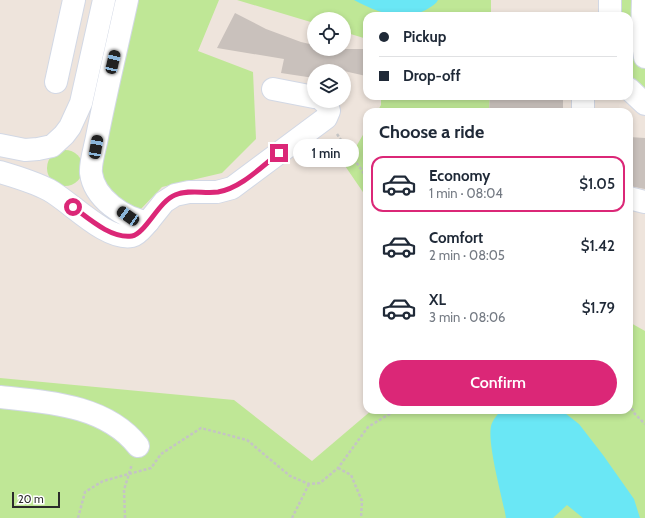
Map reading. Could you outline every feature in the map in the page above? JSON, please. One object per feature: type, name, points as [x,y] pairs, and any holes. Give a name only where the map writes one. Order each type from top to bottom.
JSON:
[{"type":"street","points":[[56,82],[74,0]]},
{"type":"street","points":[[104,0],[77,115],[64,135],[45,151],[40,159],[38,167],[40,176],[50,190],[95,223],[114,234],[133,236],[140,232],[164,202],[175,195],[189,192],[217,192],[232,188],[324,110]]},
{"type":"street","points":[[0,172],[67,195],[83,188],[88,181],[91,172],[103,108],[127,0]]},
{"type":"street","points":[[610,0],[610,12]]},
{"type":"street","points":[[643,0],[642,37],[645,57]]},
{"type":"street","points":[[273,89],[307,96]]},
{"type":"street","points":[[633,93],[645,104]]},
{"type":"street","points":[[0,145],[25,150],[38,149],[68,142],[83,149],[91,164],[91,172],[96,190],[101,197],[128,216],[148,222]]},
{"type":"street","points":[[633,199],[645,202]]},
{"type":"street","points":[[0,397],[53,402],[80,409],[118,426],[130,435],[138,446]]},
{"type":"path","points":[[324,110],[363,172]]},
{"type":"path","points":[[633,411],[645,424]]},
{"type":"path","points":[[78,518],[85,492],[103,481],[151,468],[161,454],[201,428],[247,440],[290,476],[309,484],[320,483],[338,468],[368,427],[389,414]]},
{"type":"path","points":[[125,518],[124,490],[138,446]]},
{"type":"path","points":[[338,468],[351,475],[362,501],[360,518]]},
{"type":"path","points":[[292,518],[309,484]]},
{"type":"green space","points":[[137,0],[219,0],[198,51],[253,72],[256,139],[222,173],[162,187],[138,212],[101,187],[103,145]]},
{"type":"green space","points":[[237,0],[491,0],[491,12],[363,12],[363,38],[351,34],[351,12],[307,12],[307,21]]},
{"type":"green space","points":[[620,0],[645,0],[645,93],[633,79],[633,12],[620,12]]},
{"type":"green space","points":[[381,100],[490,100],[489,108],[379,108]]},
{"type":"green space","points":[[363,135],[363,192],[341,160],[357,145]]},
{"type":"green space","points":[[69,150],[78,155],[82,161],[82,175],[78,181],[69,186],[61,186],[52,181],[48,175],[47,164],[52,155],[58,151]]},
{"type":"green space","points":[[633,324],[645,331],[645,518],[0,518],[0,378],[234,400],[312,461],[367,414],[633,414]]},
{"type":"water","points":[[354,0],[438,0],[433,6],[422,12],[381,12]]},
{"type":"water","points":[[498,414],[566,414],[579,424],[603,455],[634,499],[640,518],[583,518],[567,505],[553,518],[506,518],[495,469],[491,442],[490,431]]},
{"type":"building","points":[[235,13],[266,29],[307,43],[307,56],[351,56],[351,49],[363,49],[363,75],[351,73],[351,64],[307,64],[307,77],[281,73],[284,59],[217,48]]},
{"type":"building","points":[[490,100],[563,100],[563,108],[489,108]]},
{"type":"building","points":[[633,137],[645,138],[645,189],[633,187]]},
{"type":"route","points":[[73,207],[95,223],[114,234],[133,236],[140,232],[164,202],[175,195],[189,192],[217,192],[232,188],[279,153]]}]
